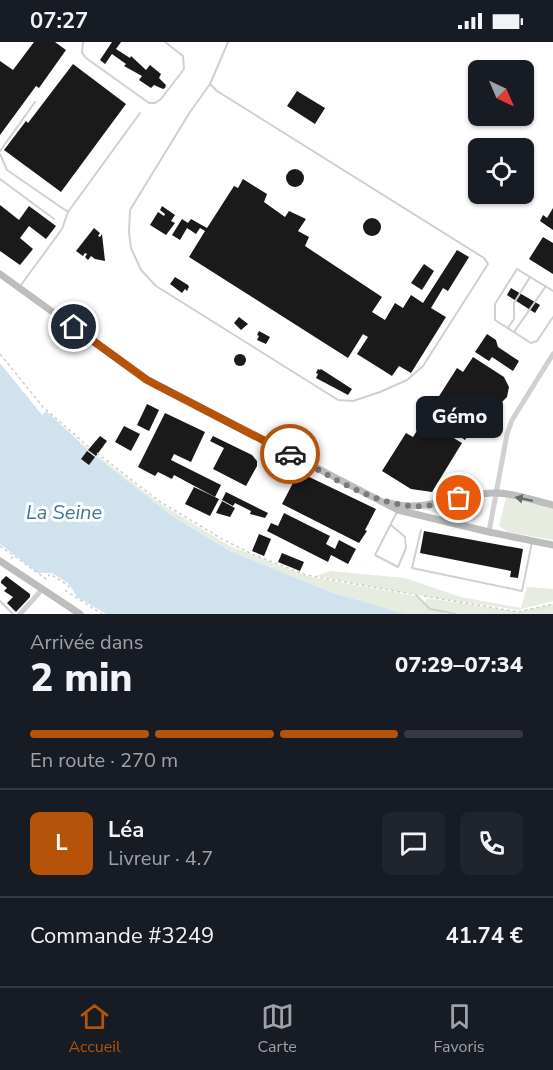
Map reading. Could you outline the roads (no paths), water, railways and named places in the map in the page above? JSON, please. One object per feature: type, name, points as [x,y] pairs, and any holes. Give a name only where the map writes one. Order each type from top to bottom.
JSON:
[{"type":"main road","points":[[0,274],[147,380],[373,498],[398,510],[553,545]]},
{"type":"main road","points":[[373,498],[396,504],[423,506],[495,492],[553,505]]},
{"type":"main road","points":[[0,561],[80,614]]},
{"type":"main road","points":[[0,566],[73,614]]},
{"type":"street","points":[[489,532],[495,492],[512,420],[553,354]]},
{"type":"street","points":[[20,614],[39,593]]},
{"type":"lane","points":[[83,42],[82,53],[86,58],[149,103],[155,103],[161,99],[184,69],[183,56],[165,42]]},
{"type":"lane","points":[[210,84],[217,91],[484,258],[488,264],[423,366],[407,380],[353,401],[338,400],[156,286],[141,270],[131,248],[130,210],[190,112],[210,84],[228,42]]},
{"type":"lane","points":[[35,102],[0,152],[7,170],[68,212]]},
{"type":"lane","points":[[19,288],[62,229],[68,212],[140,113]]},
{"type":"lane","points":[[0,180],[54,219]]},
{"type":"lane","points":[[553,291],[517,269],[495,304],[495,320],[531,343],[537,341],[553,318]]},
{"type":"lane","points":[[508,328],[514,319],[514,303],[530,277]]},
{"type":"lane","points":[[514,332],[546,286]]},
{"type":"lane","points":[[391,525],[405,537],[406,548],[399,567],[375,555],[398,510]]},
{"type":"lane","points":[[421,530],[412,568],[522,591],[532,541]]},
{"type":"lane","points":[[416,595],[430,609],[456,614]]},
{"type":"lane","points":[[0,601],[13,614]]},
{"type":"water","name":"La Seine","points":[[0,363],[42,415],[46,411],[80,444],[172,516],[230,551],[333,593],[405,614],[106,614],[77,597],[69,584],[52,573],[38,573],[0,544]]},
{"type":"place","name":"Gémo","points":[[459,498]]}]
